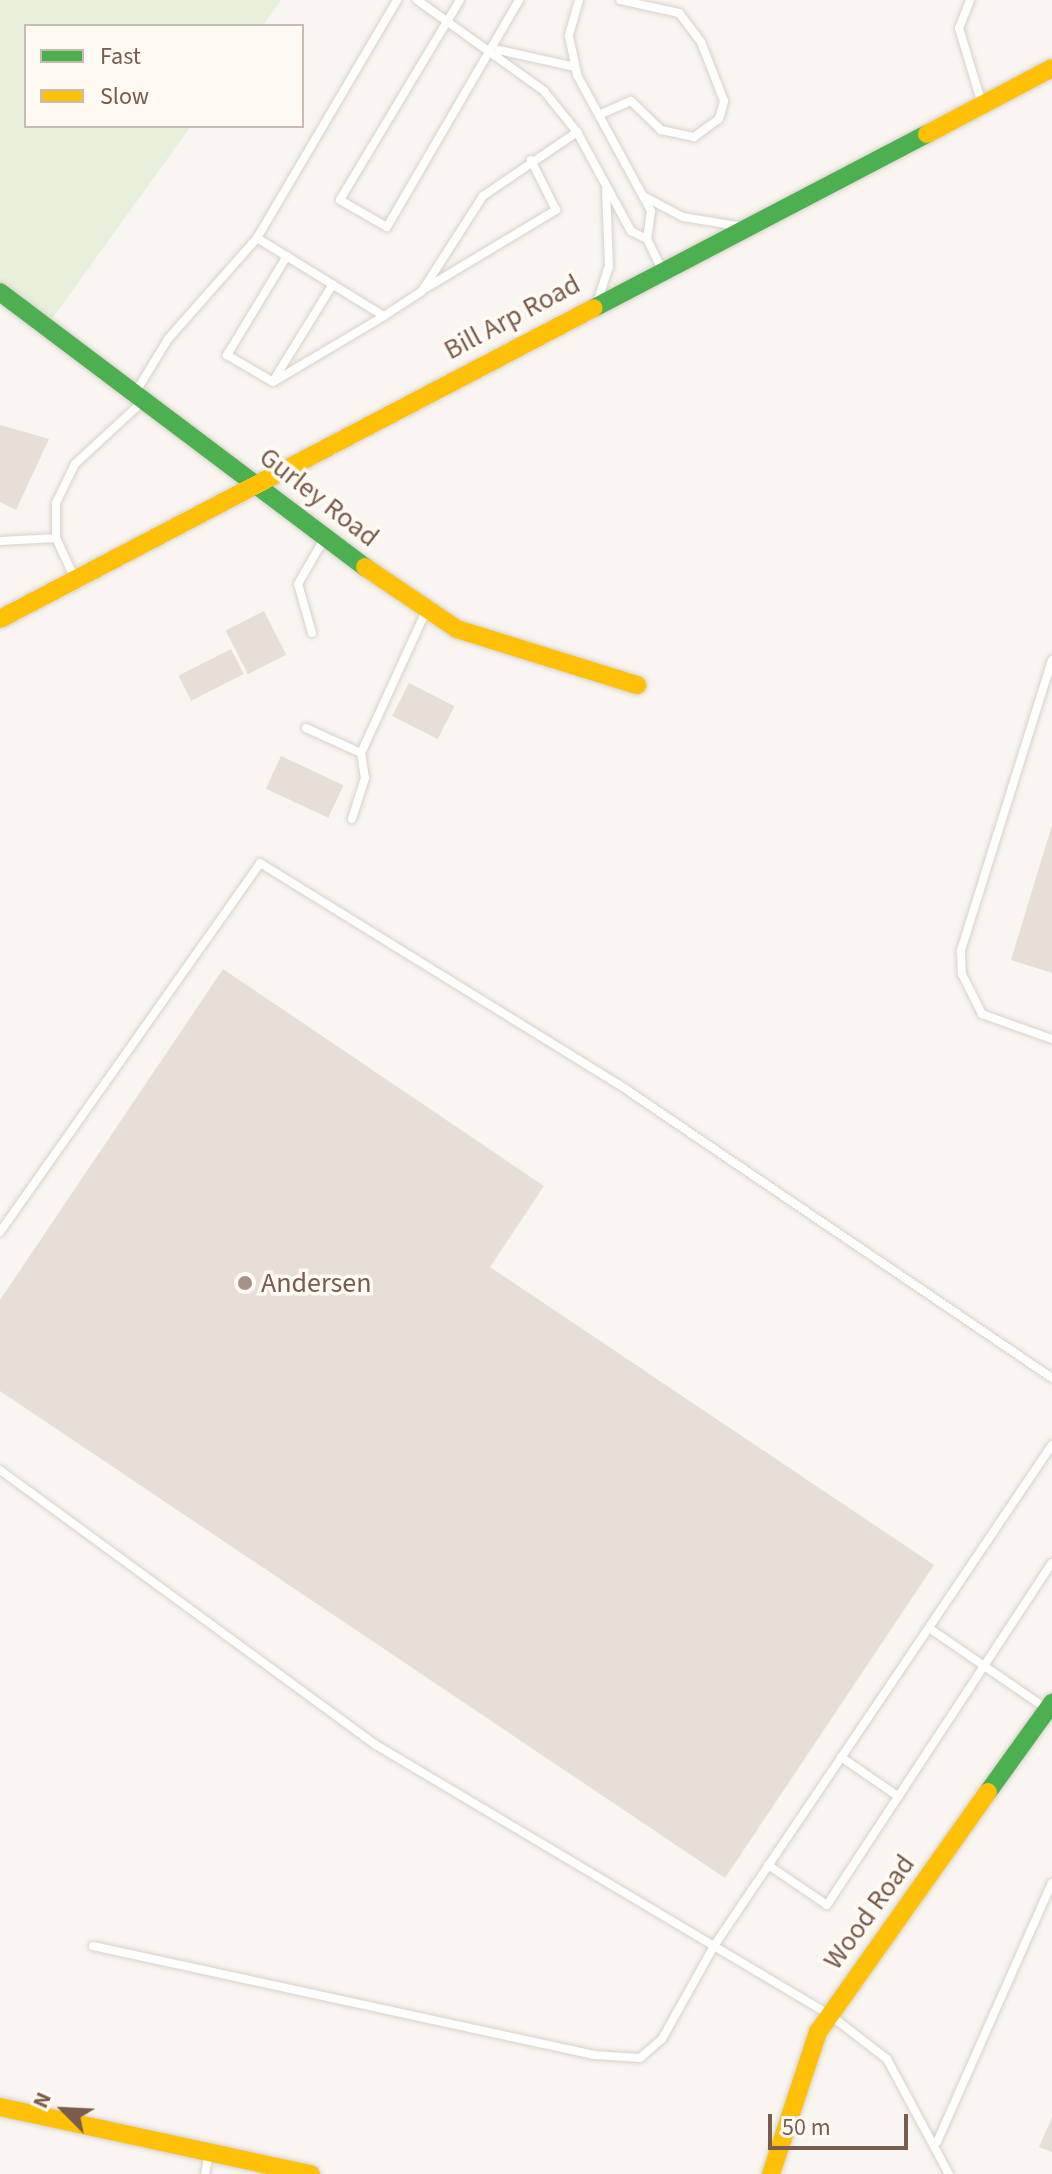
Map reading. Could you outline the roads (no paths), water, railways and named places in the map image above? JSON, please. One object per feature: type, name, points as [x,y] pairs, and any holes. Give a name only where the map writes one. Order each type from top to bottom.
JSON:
[{"type":"street","name":"Bill Arp Road","points":[[0,619],[74,577],[1052,68]]},
{"type":"street","name":"Gurley Road","points":[[0,292],[142,394],[325,538],[426,612],[457,629],[637,685]]},
{"type":"street","name":"Wood Road","points":[[771,2174],[793,2094],[830,2015],[1050,1706]]},
{"type":"street","points":[[0,2107],[311,2174]]},
{"type":"lane","points":[[74,577],[56,538],[56,503],[75,464],[142,394],[168,339],[257,238],[397,0]]},
{"type":"lane","points":[[417,0],[490,48],[544,91],[577,132],[631,231],[647,239]]},
{"type":"lane","points":[[460,0],[340,200],[387,227],[519,0]]},
{"type":"lane","points":[[579,0],[569,36],[575,67],[651,211],[647,239],[662,271]]},
{"type":"lane","points":[[599,115],[631,101],[661,130],[694,137],[719,119],[724,101],[701,42],[679,13],[620,0]]},
{"type":"lane","points":[[970,0],[959,28],[982,105]]},
{"type":"lane","points":[[490,48],[552,67],[575,67]]},
{"type":"lane","points":[[422,291],[483,196],[531,160],[577,132]]},
{"type":"lane","points":[[273,382],[556,210],[531,160]]},
{"type":"lane","points":[[597,305],[609,267],[606,185]]},
{"type":"lane","points":[[643,196],[683,217],[746,227]]},
{"type":"lane","points":[[257,238],[384,316]]},
{"type":"lane","points":[[273,382],[227,355],[287,256]]},
{"type":"lane","points":[[273,382],[333,284]]},
{"type":"lane","points":[[0,541],[56,538]]},
{"type":"lane","points":[[312,633],[298,584],[325,538]]},
{"type":"lane","points":[[352,819],[365,778],[361,753],[426,612]]},
{"type":"lane","points":[[1052,660],[961,951],[962,974],[982,1014],[1052,1039]]},
{"type":"lane","points":[[306,728],[361,753]]},
{"type":"lane","points":[[0,1232],[260,863],[627,1090],[1052,1378]]},
{"type":"lane","points":[[93,1946],[594,2055],[640,2058],[662,2039],[714,1946],[1051,1448]]},
{"type":"lane","points":[[0,1470],[376,1745],[830,2015],[887,2059],[937,2142],[949,2174]]},
{"type":"lane","points":[[768,1865],[827,1905],[1052,1563]]},
{"type":"lane","points":[[929,1628],[1050,1706]]},
{"type":"lane","points":[[841,1757],[899,1797]]},
{"type":"lane","points":[[937,2142],[1052,1883]]},
{"type":"lane","points":[[205,2174],[209,2152]]},
{"type":"place","name":"Andersen","points":[[245,1283]]}]
